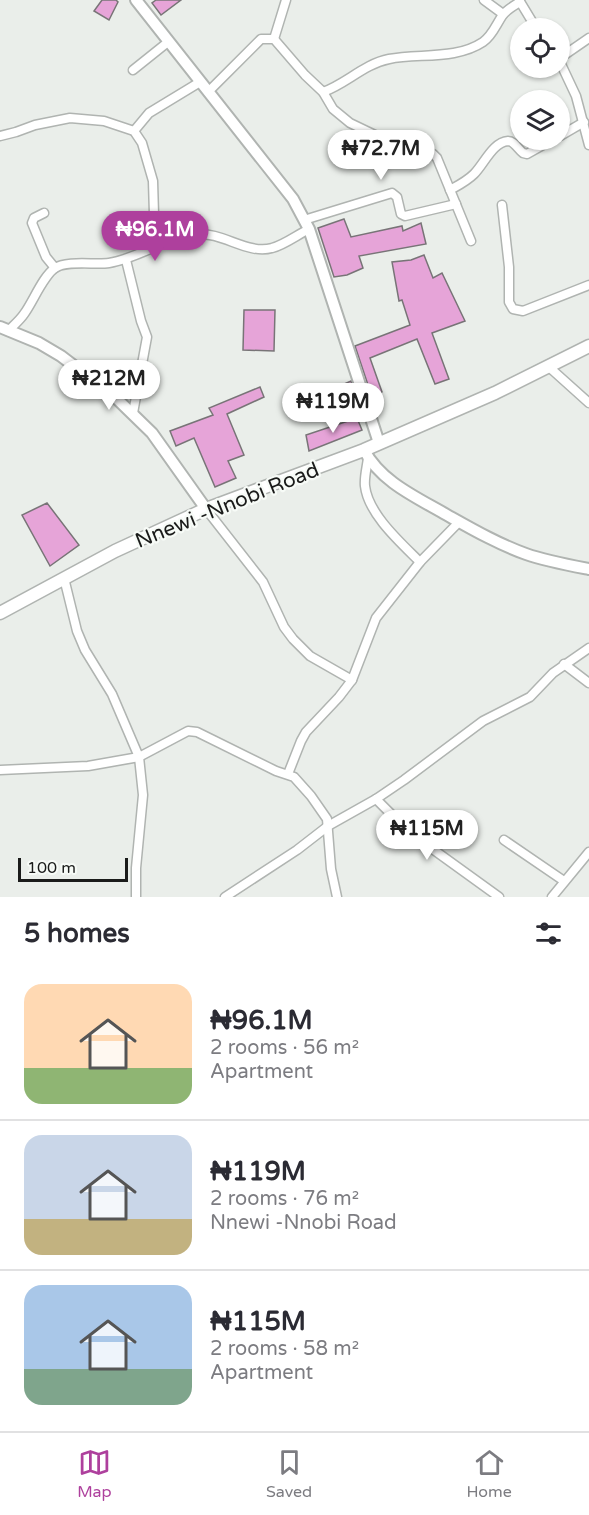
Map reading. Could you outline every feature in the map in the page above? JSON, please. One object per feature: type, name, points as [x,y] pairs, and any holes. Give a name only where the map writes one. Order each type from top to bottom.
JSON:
[{"type":"main road","name":"Nnewi -Nnobi Road","points":[[0,613],[115,551],[206,509],[366,454],[379,443],[474,402],[589,346]]},
{"type":"street","points":[[274,39],[286,0]]},
{"type":"street","points":[[484,0],[503,14]]},
{"type":"street","points":[[323,92],[383,61],[446,54],[484,42],[491,35],[503,14],[520,1],[530,18]]},
{"type":"street","points":[[140,2],[168,42],[293,199],[306,224],[379,443]]},
{"type":"street","points":[[570,52],[589,38]]},
{"type":"street","points":[[208,92],[261,39],[274,39],[323,92],[333,110],[350,123],[375,135],[392,148],[433,154],[437,158],[471,241]]},
{"type":"street","points":[[133,70],[168,42]]},
{"type":"street","points":[[568,78],[585,122],[589,145]]},
{"type":"street","points":[[134,131],[149,114],[200,82]]},
{"type":"street","points":[[0,136],[35,124],[70,118],[104,121],[125,126],[134,131],[142,143],[153,181],[155,248]]},
{"type":"street","points":[[570,130],[585,122]]},
{"type":"street","points":[[450,190],[474,175],[494,149],[510,141]]},
{"type":"street","points":[[520,150],[527,154],[534,150]]},
{"type":"street","points":[[4,329],[24,314],[55,268],[126,260],[175,239],[197,234],[219,236],[250,248],[262,250],[273,248],[306,224],[383,194],[392,193],[398,197],[401,214],[405,216],[456,204]]},
{"type":"street","points":[[502,205],[507,235],[509,302],[513,309],[523,311],[589,285]]},
{"type":"street","points":[[44,213],[34,218],[32,223],[46,257],[55,268]]},
{"type":"street","points":[[126,260],[147,337],[133,413]]},
{"type":"street","points":[[4,329],[39,343],[61,356],[133,413],[152,433],[262,582],[284,627],[293,639],[310,656],[352,680]]},
{"type":"street","points":[[549,367],[589,403]]},
{"type":"street","points":[[366,454],[374,467],[397,485],[487,538],[525,554],[589,569]]},
{"type":"street","points":[[366,454],[365,488],[371,502],[387,531],[420,562]]},
{"type":"street","points":[[288,774],[306,732],[352,680],[376,618],[420,562],[459,522]]},
{"type":"street","points":[[64,578],[77,631],[85,650],[112,693],[139,757],[142,795],[136,897]]},
{"type":"street","points":[[225,897],[297,850],[328,826],[376,800],[483,721],[530,697],[564,664],[589,648]]},
{"type":"street","points":[[564,664],[589,683]]},
{"type":"street","points":[[0,770],[88,766],[139,757],[192,730],[276,771],[294,777],[311,796],[327,819],[331,869],[338,897]]},
{"type":"street","points":[[376,800],[409,832],[499,897]]},
{"type":"street","points":[[504,840],[564,881]]},
{"type":"street","points":[[552,897],[589,852]]},
{"type":"building","points":[[102,0],[118,2],[109,20],[94,11]]},
{"type":"building","points":[[156,0],[181,0],[161,15],[152,3]]},
{"type":"building","points":[[344,219],[351,237],[402,226],[403,231],[421,223],[426,244],[359,256],[363,268],[347,275],[334,277],[318,228]]},
{"type":"building","points":[[424,255],[433,278],[442,273],[465,321],[432,333],[449,379],[435,384],[417,339],[370,358],[382,392],[372,397],[355,346],[410,325],[402,300],[399,301],[392,262],[411,260]]},
{"type":"building","points":[[244,310],[275,310],[274,351],[243,350]]},
{"type":"building","points":[[351,381],[361,412],[351,414],[337,387]]},
{"type":"building","points":[[260,387],[264,397],[227,414],[244,455],[228,461],[236,478],[215,487],[194,438],[176,446],[170,431],[213,415],[209,408]]},
{"type":"building","points":[[357,418],[362,430],[309,451],[306,435]]},
{"type":"building","points":[[47,503],[79,545],[50,566],[22,515]]}]
